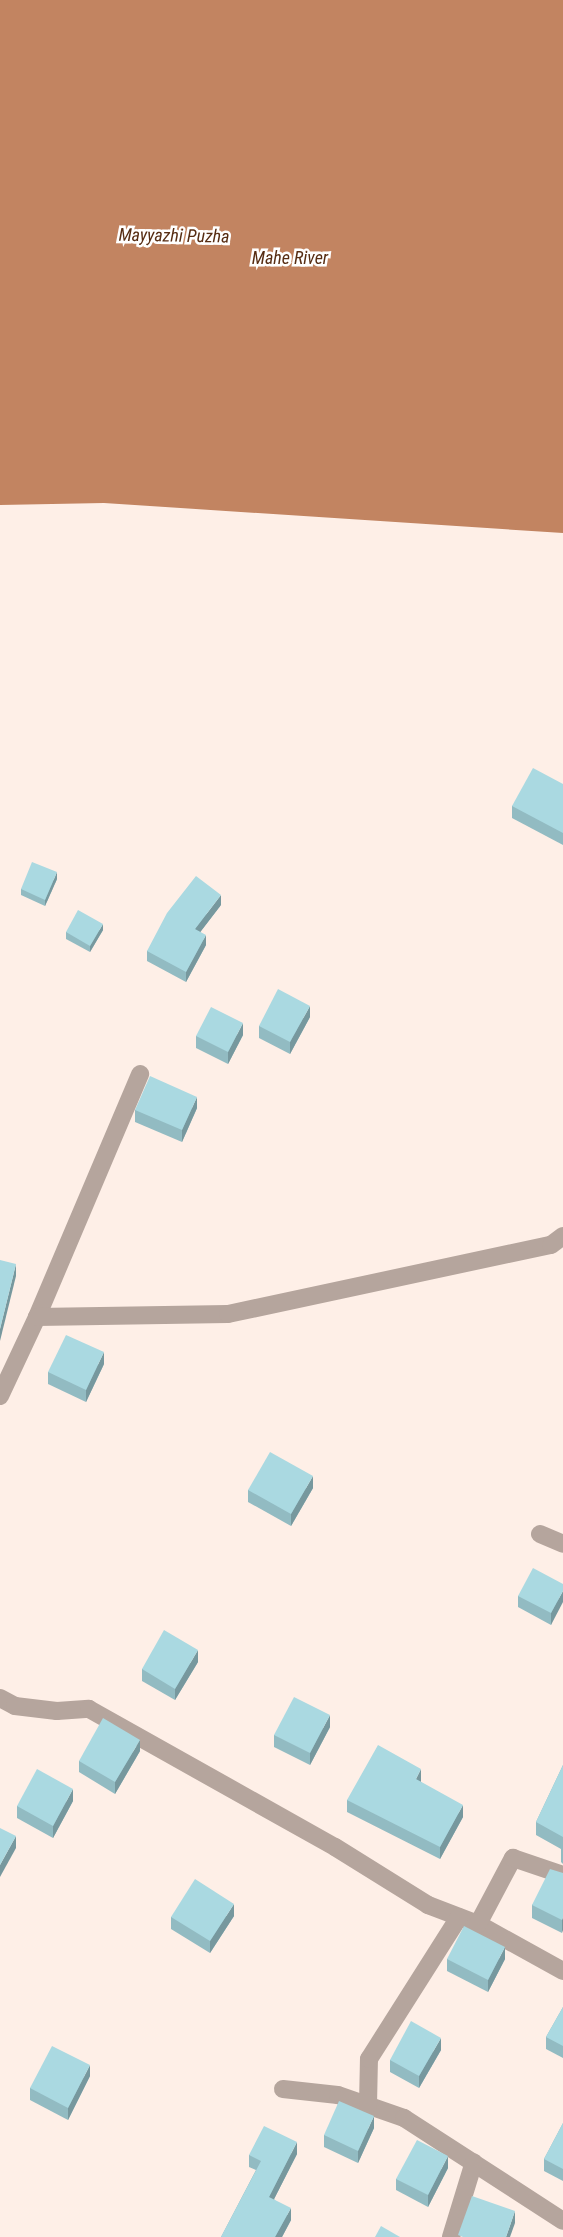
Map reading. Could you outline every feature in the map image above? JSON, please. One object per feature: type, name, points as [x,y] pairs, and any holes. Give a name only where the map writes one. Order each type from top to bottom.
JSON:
[{"type":"street","points":[[0,1396],[37,1317],[140,1074]]},
{"type":"street","points":[[37,1317],[228,1314],[551,1245],[563,1236]]},
{"type":"street","points":[[540,1534],[563,1544]]},
{"type":"street","points":[[0,1698],[25,1708],[57,1712],[89,1709],[335,1847],[428,1905],[478,1923],[563,1971]]},
{"type":"street","points":[[478,1923],[513,1858],[563,1875]]},
{"type":"street","points":[[368,2105],[369,2059],[459,1917]]},
{"type":"street","points":[[283,2089],[338,2095],[404,2118],[563,2221]]},
{"type":"street","points":[[450,2237],[474,2162]]},
{"type":"water","name":"Mahe River","points":[[0,0],[563,0],[563,533],[104,503],[0,505]]},
{"type":"building","points":[[533,768],[563,784],[563,833],[512,806]]},
{"type":"building","points":[[32,862],[57,872],[45,900],[21,889]]},
{"type":"building","points":[[196,876],[221,895],[195,929],[206,935],[186,972],[147,951],[167,913]]},
{"type":"building","points":[[78,910],[103,924],[90,946],[66,932]]},
{"type":"building","points":[[278,989],[310,1006],[290,1042],[259,1026]]},
{"type":"building","points":[[211,1007],[243,1023],[228,1052],[196,1036]]},
{"type":"building","points":[[150,1076],[197,1097],[182,1130],[135,1110]]},
{"type":"building","points":[[0,1260],[16,1264],[0,1329]]},
{"type":"building","points":[[66,1335],[104,1352],[86,1390],[48,1372]]},
{"type":"building","points":[[270,1452],[313,1476],[291,1514],[248,1490]]},
{"type":"building","points":[[533,1568],[563,1584],[563,1591],[551,1613],[518,1596]]},
{"type":"building","points":[[164,1630],[198,1650],[175,1689],[142,1669]]},
{"type":"building","points":[[294,1697],[330,1715],[310,1753],[274,1735]]},
{"type":"building","points":[[103,1718],[140,1740],[115,1782],[79,1761]]},
{"type":"building","points":[[378,1745],[421,1769],[416,1779],[463,1805],[440,1847],[347,1800]]},
{"type":"building","points":[[563,1765],[563,1837],[536,1822]]},
{"type":"building","points":[[37,1769],[73,1789],[53,1826],[17,1806]]},
{"type":"building","points":[[0,1828],[16,1836],[0,1865]]},
{"type":"building","points":[[550,1869],[563,1873],[562,1920],[532,1905]]},
{"type":"building","points":[[195,1879],[234,1904],[210,1941],[171,1917]]},
{"type":"building","points":[[464,1926],[505,1947],[488,1980],[447,1959]]},
{"type":"building","points":[[563,2007],[563,2046],[546,2037]]},
{"type":"building","points":[[411,2021],[441,2038],[419,2076],[390,2060]]},
{"type":"building","points":[[52,2046],[90,2065],[68,2108],[30,2088]]},
{"type":"building","points":[[339,2101],[374,2116],[358,2151],[324,2135]]},
{"type":"building","points":[[563,2123],[563,2169],[544,2159]]},
{"type":"building","points":[[264,2126],[297,2142],[269,2197],[291,2208],[275,2237],[221,2237],[261,2161],[249,2155]]},
{"type":"building","points":[[417,2140],[448,2156],[428,2195],[396,2179]]},
{"type":"building","points":[[472,2196],[515,2211],[506,2237],[458,2235]]},
{"type":"building","points":[[381,2226],[400,2237],[375,2237]]},
{"type":"water label","name":"Mayyazhi Puzha","points":[[174,236]]}]
